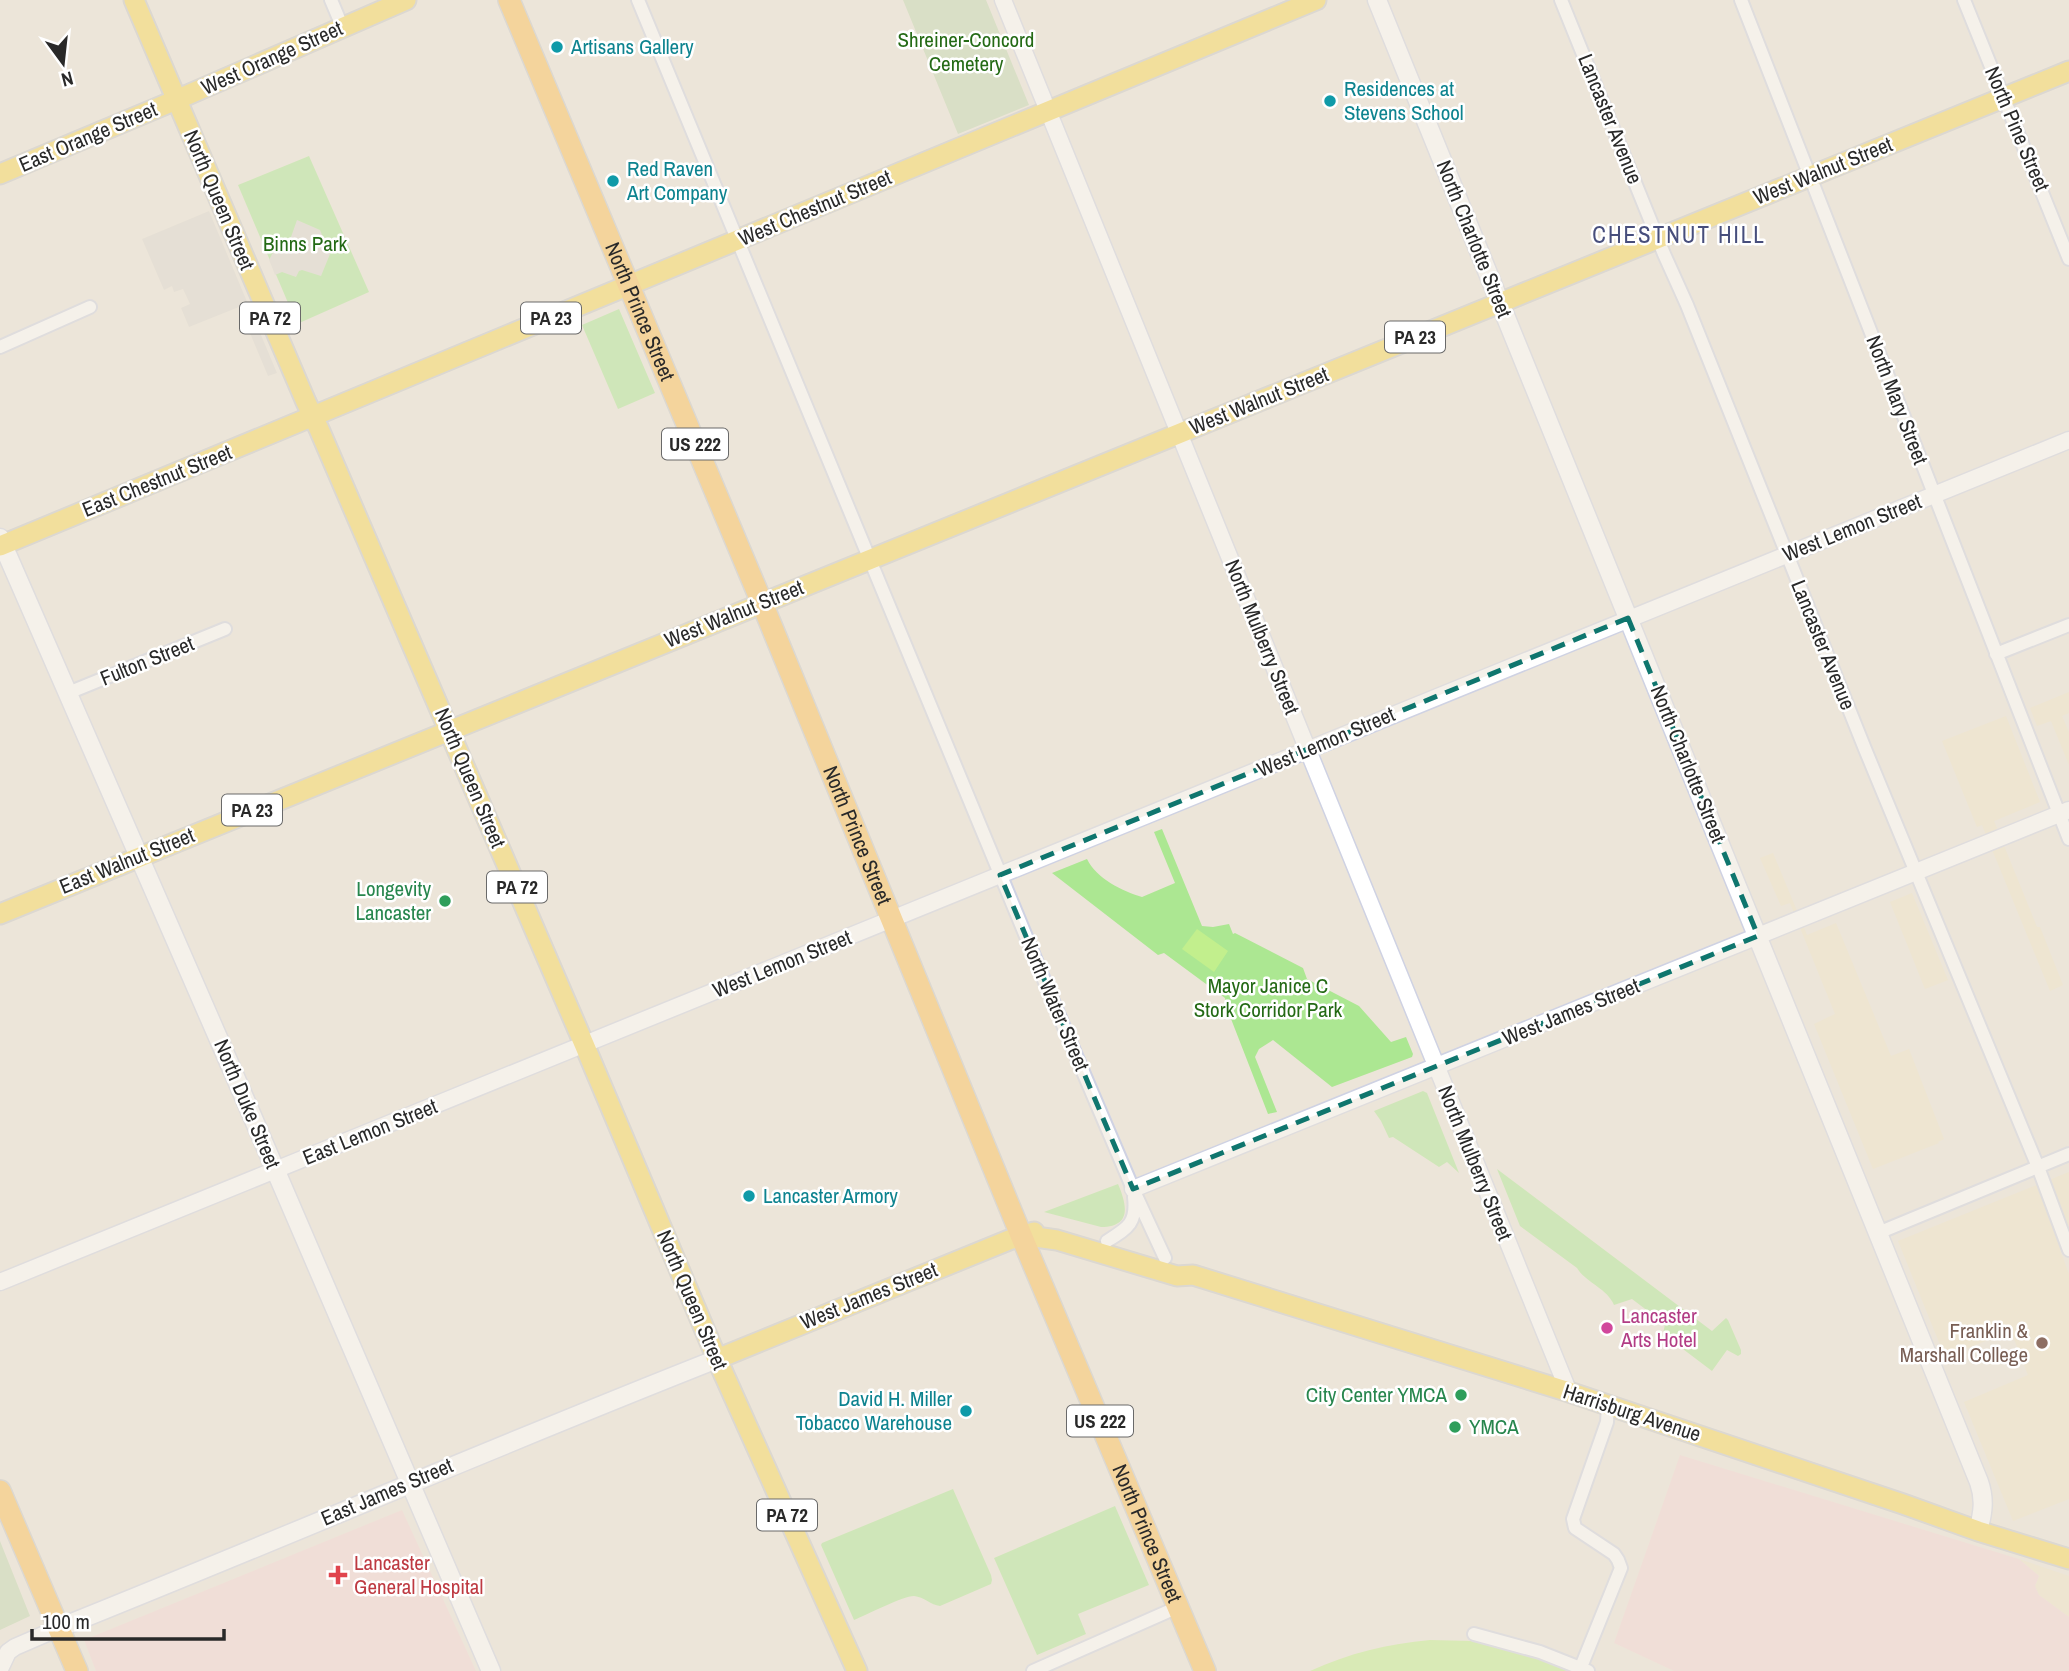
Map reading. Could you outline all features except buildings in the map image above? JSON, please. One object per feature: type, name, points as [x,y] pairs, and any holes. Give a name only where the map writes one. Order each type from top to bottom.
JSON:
[{"type":"highway","name":"North Prince Street","points":[[509,0],[762,603],[1021,1235],[1205,1671]]},
{"type":"highway","points":[[0,1492],[77,1671]]},
{"type":"main road","name":"North Queen Street","points":[[134,0],[717,1359],[857,1671]]},
{"type":"main road","name":"West Orange Street","points":[[176,100],[406,0]]},
{"type":"main road","name":"West Chestnut Street","points":[[313,417],[1316,0]]},
{"type":"main road","name":"North Charlotte Street","points":[[1377,0],[1982,1491],[1983,1513],[1978,1531]]},
{"type":"main road","name":"West Walnut Street","points":[[449,730],[2069,71]]},
{"type":"main road","name":"East Orange Street","points":[[0,174],[176,100]]},
{"type":"main road","name":"East Chestnut Street","points":[[1,543],[313,417]]},
{"type":"main road","name":"North Duke Street","points":[[1,543],[276,1170],[491,1671]]},
{"type":"main road","name":"East Walnut Street","points":[[0,914],[449,730]]},
{"type":"main road","name":"Harrisburg Avenue","points":[[1021,1235],[1044,1229],[1065,1230],[1180,1263],[1193,1275]]},
{"type":"main road","name":"Harrisburg Avenue","points":[[1021,1235],[1057,1240],[1177,1276],[1193,1275],[1566,1391],[1978,1531],[2069,1559]]},
{"type":"main road","name":"West James Street","points":[[717,1359],[1021,1235]]},
{"type":"main road","name":"East James Street","points":[[59,1628],[717,1359]]},
{"type":"street","points":[[331,0],[342,26]]},
{"type":"street","name":"North Water Street","points":[[638,0],[1000,875],[1165,1258]]},
{"type":"street","name":"North Mulberry Street","points":[[1003,0],[1566,1385],[1566,1391]]},
{"type":"street","name":"Lancaster Avenue","points":[[1561,0],[2038,1167],[2069,1250]]},
{"type":"street","name":"North Mary Street","points":[[1741,0],[1996,654],[2064,812],[2069,839]]},
{"type":"street","name":"North Pine Street","points":[[1964,0],[2069,259]]},
{"type":"street","points":[[0,347],[90,307]]},
{"type":"street","name":"West Lemon Street","points":[[584,1044],[2069,440]]},
{"type":"street","points":[[1996,654],[2069,625]]},
{"type":"street","name":"Fulton Street","points":[[68,693],[225,629]]},
{"type":"street","name":"West James Street","points":[[1133,1189],[2064,812]]},
{"type":"street","name":"East Lemon Street","points":[[0,1282],[584,1044]]},
{"type":"street","points":[[1878,1234],[2069,1154]]},
{"type":"street","points":[[1107,1241],[1126,1230],[1134,1218],[1133,1189]]},
{"type":"street","points":[[1474,1634],[1530,1649],[1585,1669],[1621,1568],[1614,1554],[1575,1528],[1573,1519],[1607,1422],[1608,1405]]},
{"type":"street","points":[[1033,1671],[1178,1607]]},
{"type":"street","points":[[0,1669],[8,1652],[15,1647],[59,1628]]},
{"type":"highlighted area","points":[[1628,618],[1758,936],[1133,1189],[1000,875]]},
{"type":"shaded area","points":[[209,211],[277,373],[268,376],[239,307],[189,327],[181,308],[190,304],[183,289],[174,292],[172,286],[164,290],[142,239]]},
{"type":"shaded area","points":[[297,220],[320,230],[330,254],[321,276],[302,270],[296,277],[282,272],[275,275],[269,260],[281,238],[285,240],[291,237]]},
{"type":"shaded area","points":[[2069,692],[2069,713],[2062,716],[2069,732],[2069,765],[2051,721],[2037,726],[2030,708]]},
{"type":"shaded area","points":[[2006,716],[2040,802],[1994,821],[2063,985],[2050,991],[1982,825],[1977,827],[1942,741]]},
{"type":"shaded area","points":[[1773,853],[1807,935],[1836,923],[1891,1056],[1909,1049],[1944,1139],[1939,1143],[1873,1169],[1814,1024],[1835,1014],[1790,903],[1781,906],[1760,858]]},
{"type":"shaded area","points":[[1912,893],[1948,980],[1925,989],[1890,902]]},
{"type":"shaded area","name":"Franklin & Marshall College","points":[[2069,1172],[2069,1246],[2060,1250],[2069,1274],[2069,1499],[2013,1521],[1964,1402],[2028,1375],[2011,1331],[1945,1357],[1898,1241]]},
{"type":"shaded area","points":[[1680,1455],[2019,1559],[2039,1576],[2035,1586],[2039,1595],[2069,1617],[2069,1671],[1674,1671],[1614,1643]]},
{"type":"shaded area","name":"Lancaster General Hospital","points":[[402,1510],[476,1671],[96,1671],[84,1640]]},
{"type":"shaded area","points":[[2019,1559],[2069,1576],[2069,1617],[2039,1595],[2035,1586],[2039,1576]]},
{"type":"green space","name":"Shreiner-Concord Cemetery","points":[[903,0],[986,0],[1029,105],[958,134]]},
{"type":"green space","name":"Binns Park","points":[[309,156],[369,292],[297,324],[238,185]]},
{"type":"green space","points":[[619,309],[655,393],[618,409],[582,325]]},
{"type":"green space","name":"Mayor Janice C Stork Corridor Park","points":[[1162,829],[1202,926],[1229,924],[1233,934],[1303,968],[1307,979],[1359,1006],[1391,1042],[1406,1037],[1412,1057],[1332,1087],[1273,1040],[1259,1049],[1255,1057],[1277,1112],[1268,1114],[1225,998],[1164,953],[1158,955],[1052,873],[1087,859],[1097,873],[1111,883],[1142,897],[1175,883],[1154,832]]},
{"type":"green space","points":[[1197,929],[1228,951],[1214,972],[1182,949]]},
{"type":"green space","points":[[1423,1091],[1427,1093],[1459,1173],[1447,1162],[1439,1167],[1393,1137],[1389,1138],[1374,1111]]},
{"type":"green space","points":[[1497,1169],[1712,1331],[1726,1318],[1741,1354],[1738,1356],[1727,1350],[1712,1371],[1663,1334],[1665,1324],[1632,1299],[1614,1305],[1607,1294],[1577,1268],[1520,1226]]},
{"type":"green space","points":[[1118,1184],[1124,1200],[1124,1213],[1118,1223],[1111,1226],[1101,1227],[1044,1212]]},
{"type":"green space","points":[[953,1489],[991,1575],[991,1584],[940,1606],[914,1596],[893,1602],[854,1620],[822,1543]]},
{"type":"green space","points":[[1115,1506],[1149,1585],[1078,1614],[1086,1634],[1037,1655],[994,1558]]},
{"type":"green space","points":[[0,1541],[30,1616],[0,1630]]},
{"type":"green space","points":[[1430,1640],[1473,1641],[1508,1648],[1570,1671],[1310,1671],[1369,1650]]},
{"type":"place","name":"Artisans Gallery","points":[[557,47]]},
{"type":"place","name":"Residences at Stevens School","points":[[1330,101]]},
{"type":"place","name":"Red Raven Art Company","points":[[613,181]]},
{"type":"place","name":"Longevity Lancaster","points":[[445,901]]},
{"type":"place","name":"Lancaster Armory","points":[[749,1196]]},
{"type":"place","name":"Lancaster Arts Hotel","points":[[1607,1328]]},
{"type":"place","name":"Franklin & Marshall College","points":[[2042,1343]]},
{"type":"place","name":"City Center YMCA","points":[[1461,1395]]},
{"type":"place","name":"David H. Miller Tobacco Warehouse","points":[[966,1411]]},
{"type":"place","name":"YMCA","points":[[1455,1427]]},
{"type":"place","name":"Lancaster General Hospital","points":[[338,1575]]},
{"type":"district","name":"CHESTNUT HILL","points":[[1679,235]]}]
